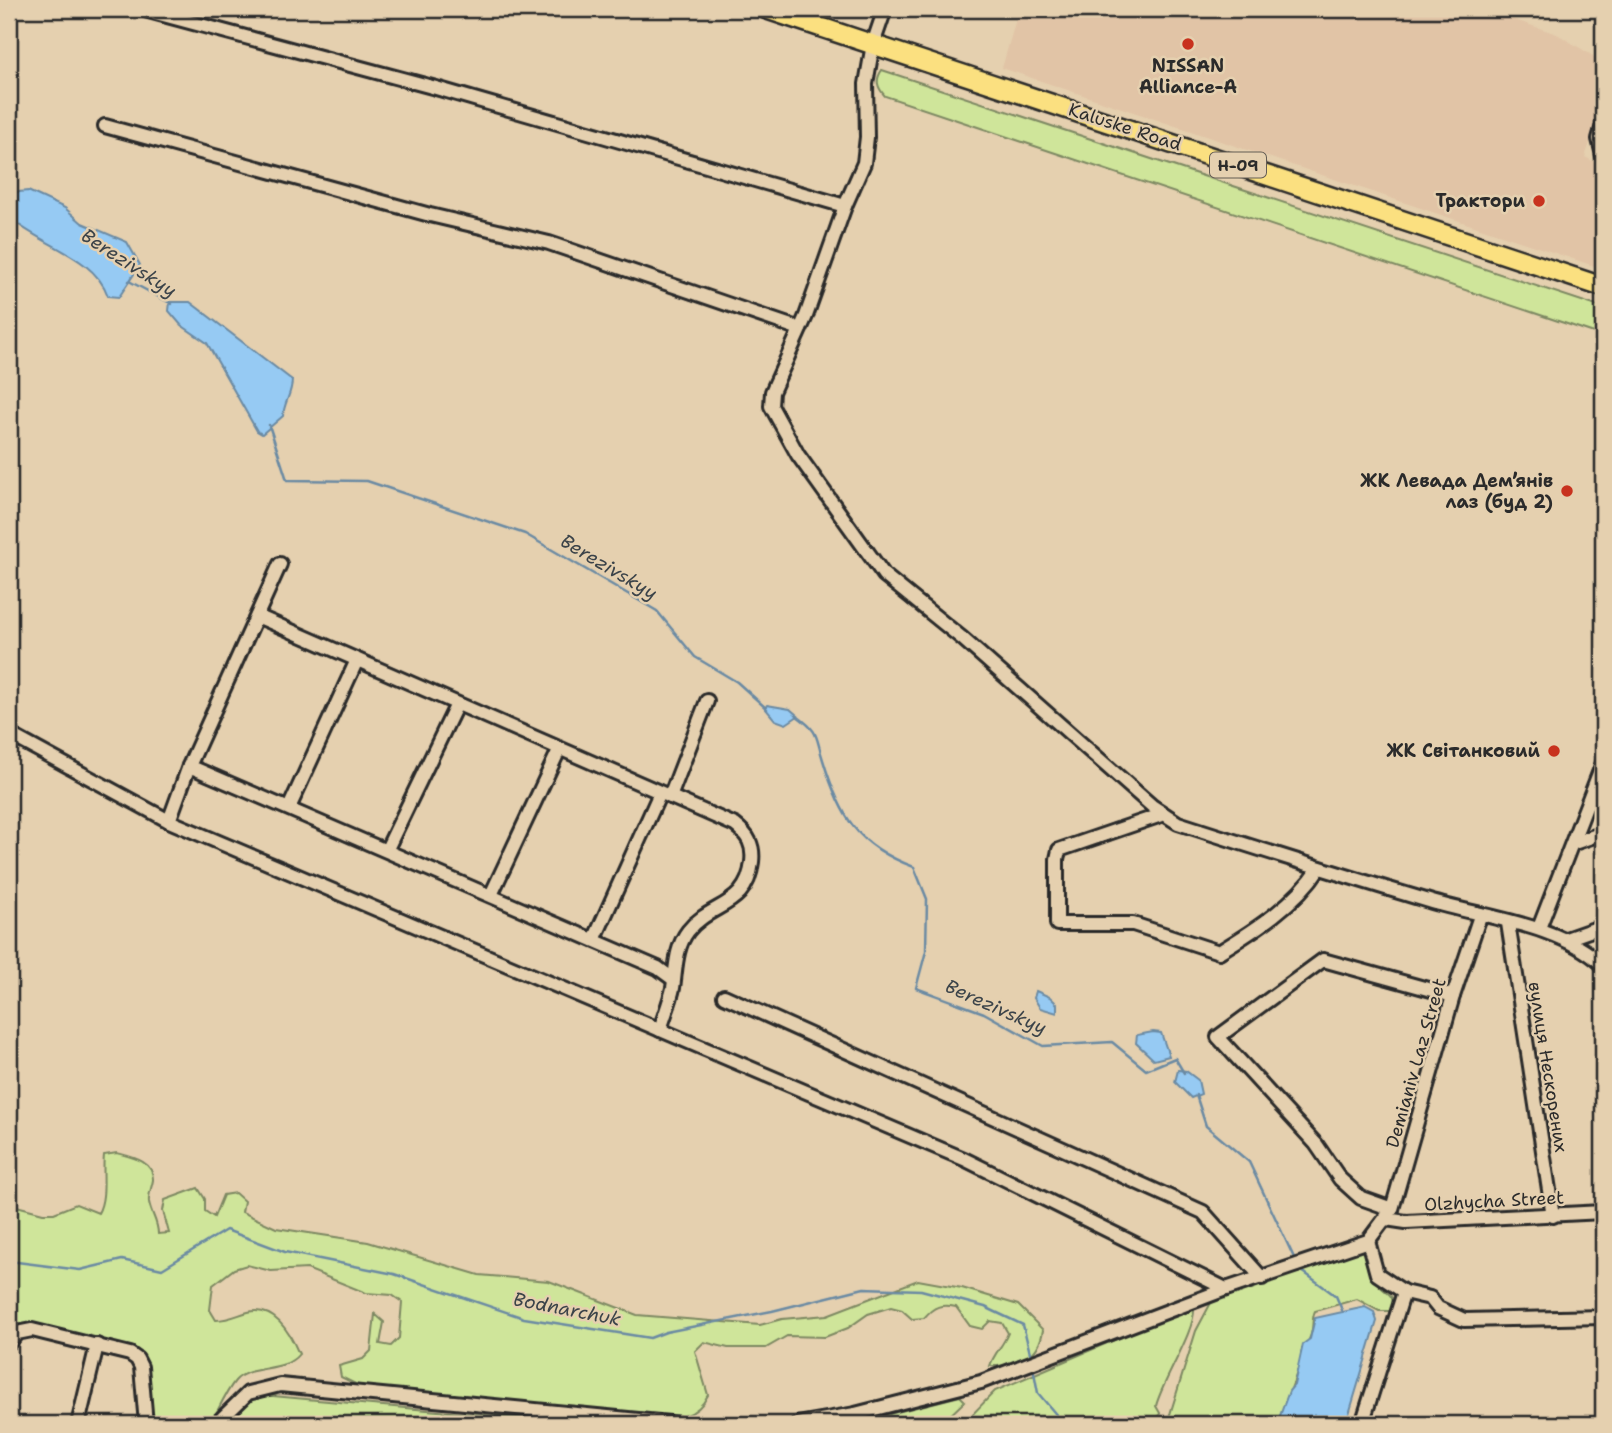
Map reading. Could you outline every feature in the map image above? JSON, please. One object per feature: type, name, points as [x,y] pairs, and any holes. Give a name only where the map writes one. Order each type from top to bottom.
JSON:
[{"type":"main road","name":"Kaluske Road","points":[[766,9],[1603,287]]},
{"type":"street","points":[[141,9],[436,88],[845,206]]},
{"type":"street","points":[[885,9],[873,44],[866,84],[867,137],[864,163],[845,206],[800,329],[772,392],[771,406],[798,456],[884,575],[963,639],[1164,814],[1178,823],[1480,916],[1539,928],[1566,939],[1603,965]]},
{"type":"street","points":[[1603,125],[1600,139],[1603,155]]},
{"type":"street","points":[[105,126],[430,215],[549,243],[800,329]]},
{"type":"street","points":[[169,821],[189,766],[280,564]]},
{"type":"street","points":[[257,616],[735,825],[752,845],[753,857],[746,886],[733,900],[688,931],[675,960],[660,1030]]},
{"type":"street","points":[[289,808],[357,660]]},
{"type":"street","points":[[594,940],[665,795],[707,701]]},
{"type":"street","points":[[387,849],[457,704]]},
{"type":"street","points":[[9,734],[169,821],[964,1159],[1226,1289]]},
{"type":"street","points":[[491,895],[559,750]]},
{"type":"street","points":[[1539,928],[1603,763]]},
{"type":"street","points":[[189,766],[658,968],[673,979]]},
{"type":"street","points":[[1164,814],[1059,850],[1057,924],[1133,923],[1219,952],[1254,931],[1310,883],[1319,868]]},
{"type":"street","points":[[1574,843],[1603,832]]},
{"type":"street","name":"Demianiv Laz Street","points":[[1389,1214],[1453,996],[1480,916]]},
{"type":"street","name":"вулиця Нескорених","points":[[1508,923],[1553,1216]]},
{"type":"street","points":[[1566,939],[1603,926]]},
{"type":"street","name":"Olzhycha Street","points":[[1453,996],[1323,960],[1218,1037],[1316,1144],[1340,1179],[1361,1198],[1406,1222],[1603,1212]]},
{"type":"street","points":[[724,996],[1203,1212],[1262,1278]]},
{"type":"street","points":[[797,1424],[855,1414],[981,1382],[1032,1364],[1226,1289],[1368,1241],[1389,1214]]},
{"type":"street","points":[[1368,1241],[1377,1274],[1404,1292],[1430,1298],[1438,1308],[1464,1320],[1603,1317]]},
{"type":"street","points":[[1362,1424],[1404,1292]]},
{"type":"street","points":[[9,1343],[23,1330],[130,1354],[137,1359],[141,1367],[146,1424]]},
{"type":"street","points":[[78,1424],[97,1345]]},
{"type":"street","points":[[216,1424],[248,1393],[280,1385],[680,1424]]},
{"type":"shaded area","points":[[1019,9],[1482,9],[1557,34],[1603,62],[1603,105],[1585,157],[1603,166],[1603,269],[1002,68]]},
{"type":"green space","points":[[882,70],[1603,308],[1603,336],[885,96],[878,83]]},
{"type":"green space","points":[[117,1153],[141,1161],[150,1168],[153,1180],[149,1202],[158,1234],[169,1233],[163,1211],[165,1200],[198,1188],[205,1199],[205,1211],[214,1217],[223,1195],[235,1193],[244,1201],[242,1212],[276,1228],[368,1242],[479,1275],[549,1281],[637,1315],[760,1325],[782,1319],[827,1315],[918,1280],[962,1288],[1018,1305],[1043,1330],[1041,1340],[1032,1354],[1018,1362],[1000,1366],[990,1366],[1008,1333],[1002,1323],[990,1321],[982,1329],[970,1326],[956,1307],[951,1306],[938,1307],[924,1318],[912,1319],[902,1310],[891,1307],[868,1314],[848,1328],[825,1337],[787,1336],[766,1348],[728,1348],[704,1342],[695,1351],[708,1395],[703,1404],[681,1417],[644,1418],[374,1393],[341,1377],[339,1366],[363,1359],[371,1351],[375,1314],[384,1322],[380,1344],[391,1346],[399,1338],[402,1302],[392,1295],[366,1293],[307,1269],[271,1271],[247,1265],[234,1269],[213,1285],[210,1310],[216,1320],[248,1312],[266,1313],[281,1323],[299,1354],[284,1364],[242,1375],[231,1386],[210,1424],[148,1424],[135,1354],[27,1327],[9,1339],[9,1204],[43,1213],[54,1213],[76,1204],[98,1213],[103,1192],[104,1155]]},
{"type":"green space","points":[[1358,1250],[1367,1253],[1375,1280],[1393,1300],[1391,1311],[1379,1311],[1357,1299],[1315,1311],[1311,1334],[1277,1424],[1167,1424],[1196,1331],[1214,1297]]},
{"type":"green space","points":[[1194,1306],[1185,1341],[1159,1395],[1156,1406],[1160,1413],[1156,1424],[963,1424],[995,1391]]},
{"type":"green space","points":[[262,1395],[582,1424],[225,1424],[247,1401]]},
{"type":"green space","points":[[960,1396],[965,1401],[941,1424],[850,1424]]},
{"type":"water","points":[[28,191],[65,208],[82,223],[127,242],[140,265],[119,297],[108,296],[91,270],[78,260],[21,227],[9,217],[9,193]]},
{"type":"water","points":[[170,302],[190,302],[292,380],[283,416],[262,434],[257,431],[207,343],[181,325],[169,311]]},
{"type":"water","points":[[767,705],[790,709],[798,716],[786,724],[775,720],[765,708]]},
{"type":"water","points":[[1036,991],[1050,997],[1057,1004],[1057,1013],[1040,1008],[1034,998]]},
{"type":"water","points":[[1161,1033],[1169,1056],[1154,1060],[1136,1043],[1137,1035]]},
{"type":"water","points":[[1178,1070],[1186,1071],[1198,1080],[1201,1094],[1191,1098],[1175,1082]]},
{"type":"water","points":[[1365,1307],[1374,1312],[1377,1321],[1346,1424],[1277,1424],[1289,1391],[1294,1385],[1303,1344],[1310,1339],[1315,1318]]},
{"type":"waterway","name":"Berezivskyy","points":[[129,281],[172,304]]},
{"type":"waterway","name":"Berezivskyy","points":[[269,425],[287,480],[367,481],[525,534],[657,611],[695,657],[737,682],[767,709]]},
{"type":"waterway","name":"Berezivskyy","points":[[797,716],[816,735],[836,797],[854,827],[878,849],[914,867],[927,899],[926,951],[916,988],[984,1013],[1043,1046],[1112,1042],[1146,1070],[1175,1058],[1184,1073]]},
{"type":"waterway","name":"Berezivskyy","points":[[1196,1095],[1206,1126],[1249,1162],[1296,1262]]},
{"type":"waterway","name":"Bodnarchuk","points":[[9,1261],[80,1270],[122,1260],[162,1269],[226,1230],[285,1252],[394,1274],[524,1318],[650,1338],[666,1332],[772,1311],[864,1288],[921,1290],[985,1307],[1023,1325],[1031,1357]]},
{"type":"waterway","name":"Berezivskyy","points":[[1298,1268],[1336,1296],[1342,1310]]},
{"type":"waterway","name":"Bodnarchuk","points":[[1033,1367],[1038,1393],[1064,1424]]},
{"type":"place","name":"NISSAN Alliance-A","points":[[1188,44]]},
{"type":"place","name":"Трактори","points":[[1539,201]]},
{"type":"place","name":"ЖК Левада Дем’янів лаз (буд 2)","points":[[1567,491]]},
{"type":"place","name":"ЖК Світанковий","points":[[1554,751]]}]
